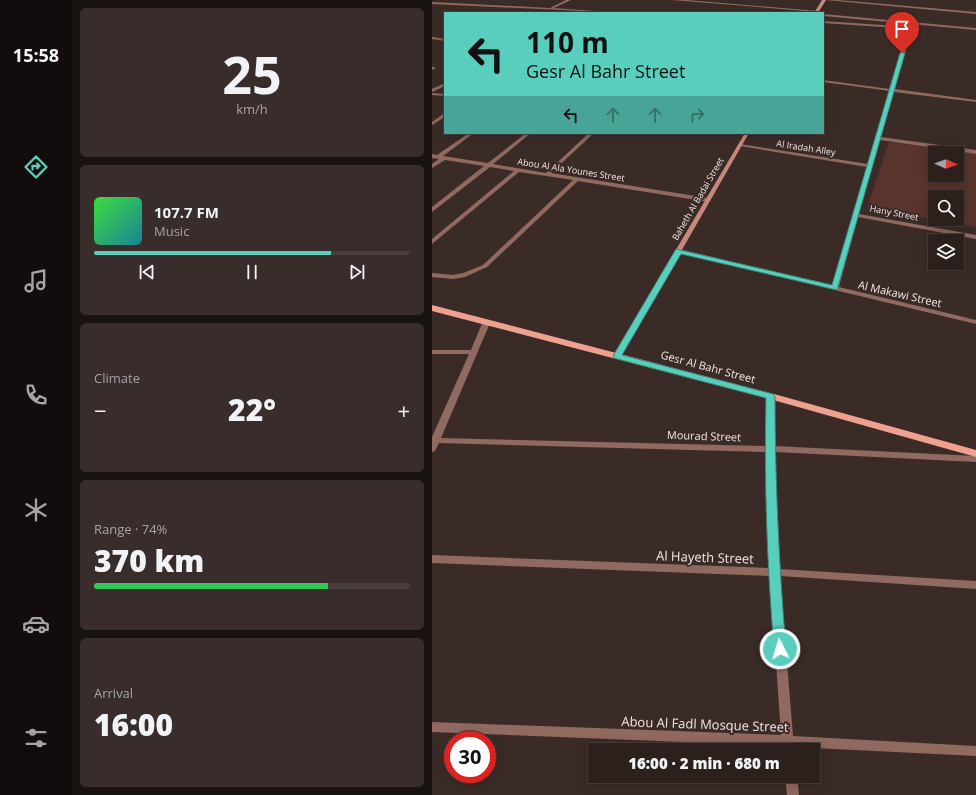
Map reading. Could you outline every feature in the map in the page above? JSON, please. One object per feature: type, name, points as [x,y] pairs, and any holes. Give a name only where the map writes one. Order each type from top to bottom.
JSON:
[{"type":"main road","name":"Gesr Al Bahr Street","points":[[432,308],[770,396],[976,454]]},
{"type":"street","points":[[550,9],[569,0]]},
{"type":"street","points":[[674,0],[817,12],[824,0]]},
{"type":"street","points":[[827,0],[976,13]]},
{"type":"street","points":[[432,3],[605,12]]},
{"type":"street","points":[[897,11],[900,6]]},
{"type":"street","points":[[824,15],[976,29]]},
{"type":"street","points":[[892,22],[895,17]]},
{"type":"street","points":[[824,22],[976,33]]},
{"type":"street","points":[[835,288],[910,28]]},
{"type":"street","points":[[432,38],[444,40]]},
{"type":"street","points":[[824,81],[976,101]]},
{"type":"street","points":[[432,92],[444,84]]},
{"type":"street","points":[[432,86],[439,87]]},
{"type":"street","points":[[432,92],[444,95]]},
{"type":"street","points":[[432,124],[444,116]]},
{"type":"street","points":[[432,166],[441,157],[471,134]]},
{"type":"street","points":[[432,210],[527,134]]},
{"type":"street","points":[[546,175],[591,134]]},
{"type":"street","name":"Baheth Al Badai Street","points":[[617,356],[746,134]]},
{"type":"street","points":[[878,138],[976,152]]},
{"type":"street","name":"Al Iradah Alley","points":[[740,145],[870,166]]},
{"type":"street","name":"Abou Al Ala Younes Street","points":[[432,156],[487,166],[708,200]]},
{"type":"street","points":[[432,242],[518,170]]},
{"type":"street","points":[[432,275],[440,277],[465,275],[485,266],[576,180]]},
{"type":"street","name":"Hany Street","points":[[856,215],[976,237]]},
{"type":"street","name":"Al Makawi Street","points":[[678,251],[976,322]]},
{"type":"street","points":[[432,449],[434,440],[486,323]]},
{"type":"street","points":[[432,352],[473,352]]},
{"type":"street","points":[[770,396],[774,572],[788,743]]},
{"type":"street","name":"Mourad Street","points":[[434,440],[770,448],[976,459]]},
{"type":"street","name":"Al Hayeth Street","points":[[432,559],[774,572],[976,585]]},
{"type":"street","name":"Abou Al Fadl Mosque Street","points":[[432,727],[748,743]]},
{"type":"street","name":"Abou Al Fadl Mosque Street","points":[[820,746],[976,751]]},
{"type":"street","points":[[791,783],[792,795]]},
{"type":"shaded area","points":[[889,142],[928,147],[928,182],[964,182],[964,152],[976,154],[976,227],[964,225],[964,190],[928,190],[928,219],[867,208]]},
{"type":"route","points":[[780,649],[774,572],[770,396],[617,356],[678,251],[835,288],[902,53]]}]
